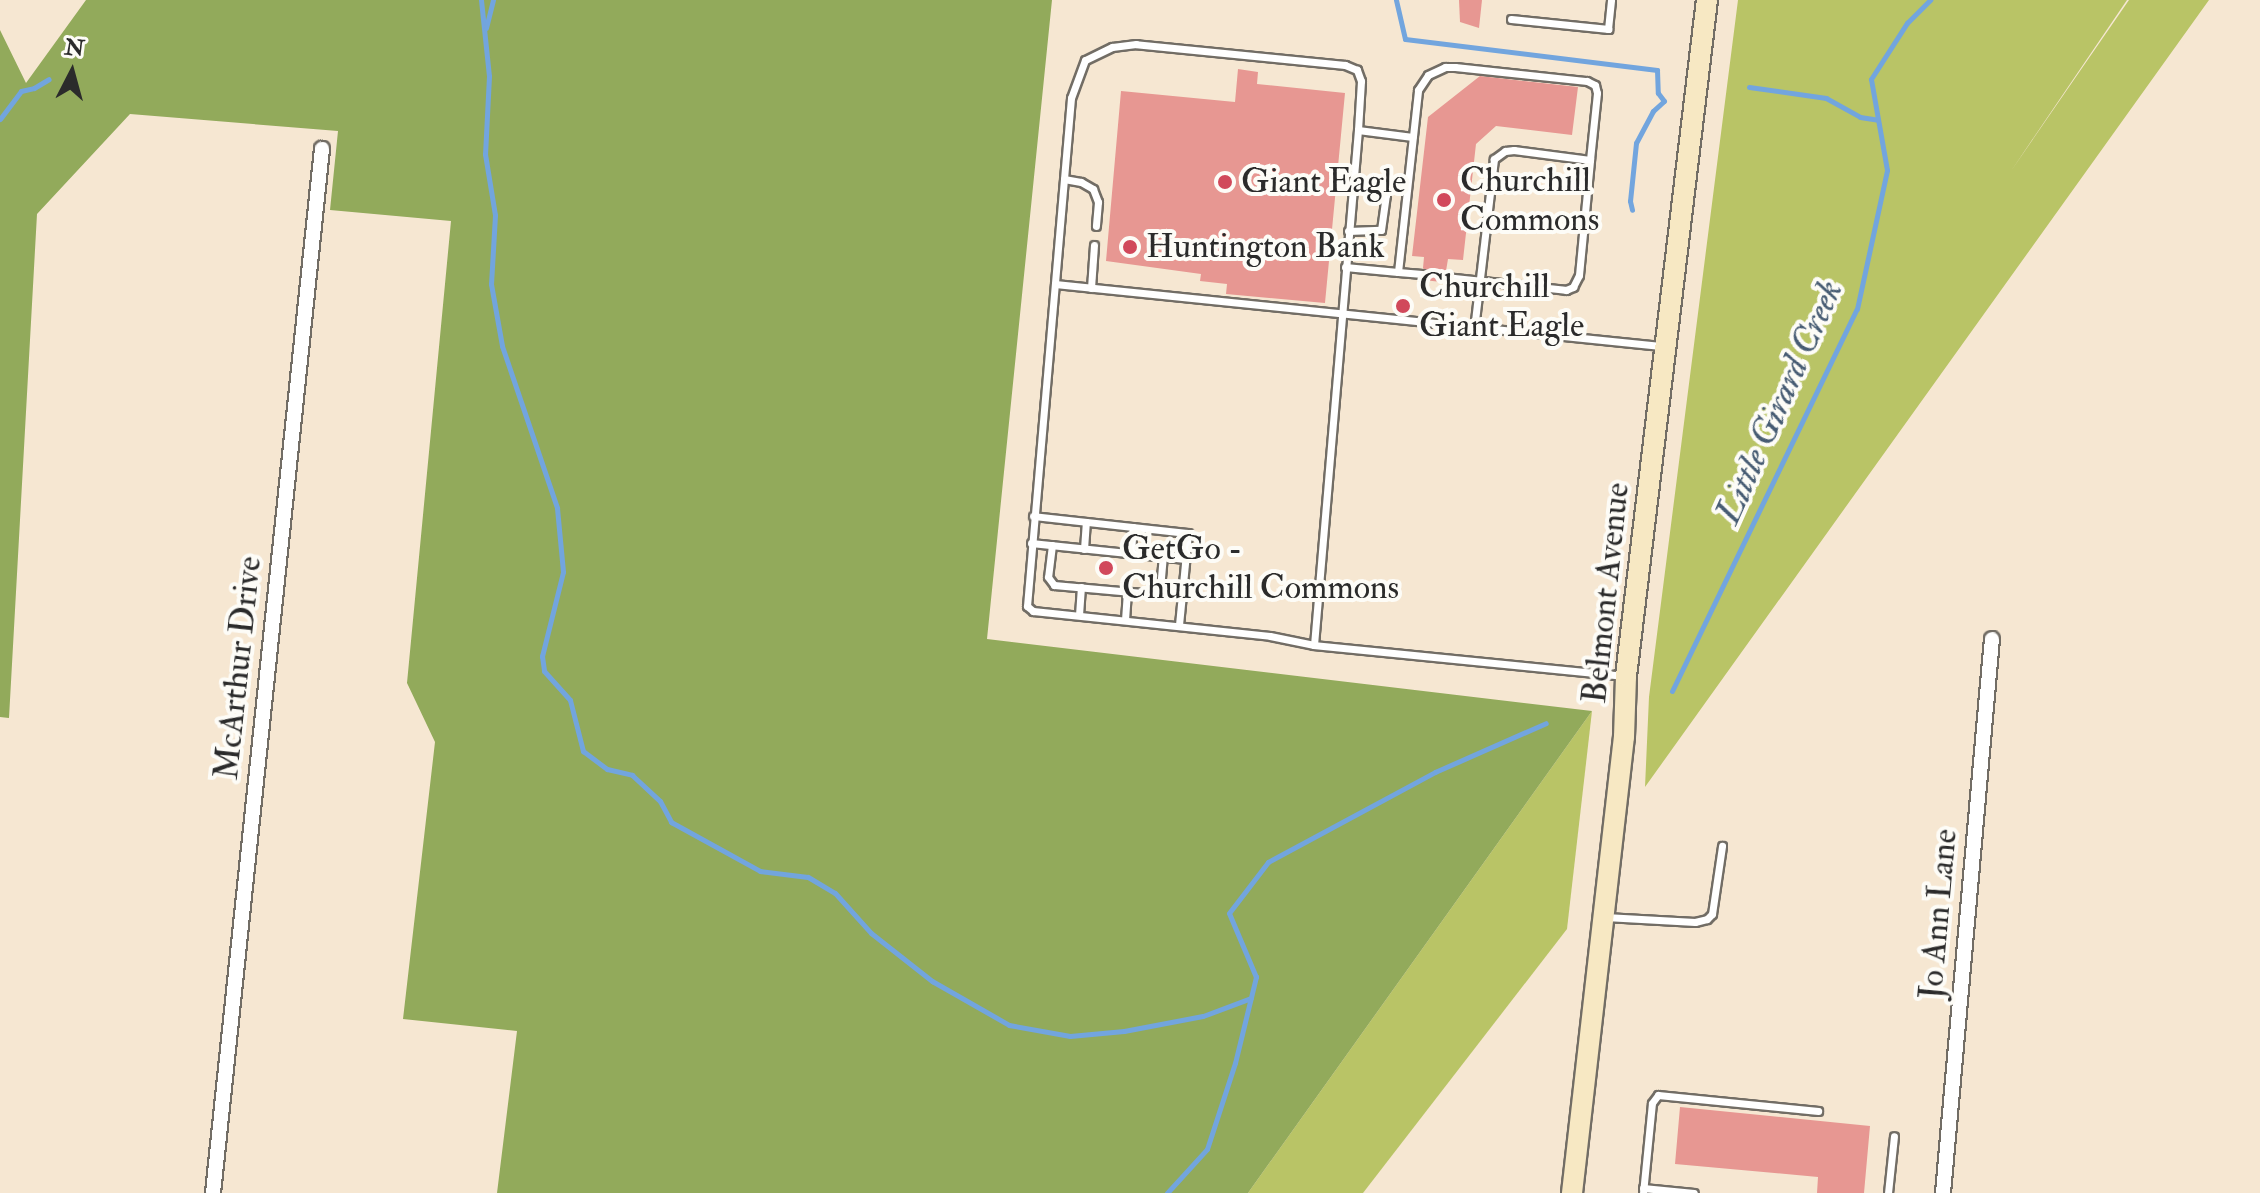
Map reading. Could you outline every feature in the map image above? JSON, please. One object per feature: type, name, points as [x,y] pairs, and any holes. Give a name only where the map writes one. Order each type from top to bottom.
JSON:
[{"type":"main road","name":"Belmont Avenue","points":[[1572,1193],[1624,737],[1626,676],[1707,0]]},
{"type":"street","name":"McArthur Drive","points":[[213,1193],[322,149]]},
{"type":"street","name":"Jo Ann Lane","points":[[1943,1193],[1992,639]]},
{"type":"lane","points":[[1511,19],[1608,29],[1611,0]]},
{"type":"lane","points":[[1314,645],[1361,81],[1357,70],[1345,65],[1136,44],[1112,47],[1085,60],[1071,98],[1027,606],[1033,611],[1179,625],[1314,645],[1626,676]]},
{"type":"lane","points":[[1398,272],[1420,84],[1436,70],[1455,67],[1587,81],[1595,85],[1597,93],[1579,275],[1573,287],[1566,290],[1445,277]]},
{"type":"lane","points":[[1358,130],[1413,137]]},
{"type":"lane","points":[[1474,329],[1491,166],[1499,153],[1514,150],[1590,160]]},
{"type":"lane","points":[[1064,179],[1081,182],[1093,189],[1098,202],[1096,226]]},
{"type":"lane","points":[[1348,231],[1381,230],[1385,205],[1382,185],[1353,181]]},
{"type":"lane","points":[[1091,288],[1094,245]]},
{"type":"lane","points":[[1345,267],[1422,274]]},
{"type":"lane","points":[[1055,284],[1665,347]]},
{"type":"lane","points":[[1033,516],[1188,533],[1179,625]]},
{"type":"lane","points":[[1084,549],[1086,522]]},
{"type":"lane","points":[[1131,553],[1133,527]]},
{"type":"lane","points":[[1031,543],[1185,559]]},
{"type":"lane","points":[[1052,545],[1049,583],[1081,587],[1158,593],[1163,557]]},
{"type":"lane","points":[[1079,615],[1081,587]]},
{"type":"lane","points":[[1125,620],[1127,591]]},
{"type":"lane","points":[[1603,917],[1695,922],[1707,919],[1712,914],[1722,846]]},
{"type":"lane","points":[[1694,1193],[1643,1191],[1652,1103],[1658,1095],[1818,1111]]},
{"type":"lane","points":[[1888,1193],[1894,1136]]},
{"type":"green space","points":[[86,0],[1052,0],[987,639],[1592,711],[1248,1193],[497,1193],[517,1031],[403,1019],[435,742],[407,683],[451,221],[330,210],[338,131],[130,114],[37,214],[9,718],[0,717],[0,30],[26,83]]},
{"type":"green space","points":[[1738,0],[2127,0],[2011,171],[2129,0],[2209,0],[1645,787],[1649,697]]},
{"type":"green space","points":[[1592,711],[1567,929],[1363,1193],[1248,1193]]},
{"type":"building","points":[[1459,0],[1482,0],[1479,28],[1460,22]]},
{"type":"building","name":"Giant Eagle","points":[[1238,69],[1258,72],[1257,84],[1345,93],[1325,303],[1226,294],[1227,284],[1200,281],[1201,274],[1106,261],[1121,91],[1235,102]]},
{"type":"building","name":"Churchill Commons","points":[[1480,76],[1578,87],[1572,135],[1496,126],[1476,144],[1463,260],[1448,259],[1446,271],[1439,276],[1441,282],[1424,280],[1428,274],[1423,268],[1424,257],[1412,256],[1428,117]]},
{"type":"building","points":[[1680,1107],[1870,1126],[1864,1193],[1817,1193],[1818,1177],[1675,1164]]},
{"type":"waterway","points":[[481,0],[489,76],[485,154],[495,215],[491,284],[502,346],[557,508],[563,572],[542,656],[544,671],[570,700],[583,751],[607,769],[632,775],[660,801],[671,822],[760,871],[808,877],[835,893],[871,933],[932,981],[1009,1025],[1070,1036],[1124,1031],[1203,1016],[1251,998]]},
{"type":"waterway","points":[[486,28],[493,0]]},
{"type":"waterway","points":[[1396,0],[1405,39],[1657,70],[1658,93],[1664,101],[1653,111],[1636,143],[1630,201],[1632,210]]},
{"type":"waterway","name":"Little Girard Creek","points":[[1672,691],[1857,309],[1887,170],[1871,79],[1907,23],[1930,0]]},
{"type":"waterway","points":[[0,119],[21,91],[49,79]]},
{"type":"waterway","points":[[1749,87],[1826,98],[1860,117],[1878,120]]},
{"type":"waterway","name":"Little Girard Creek","points":[[1167,1193],[1207,1149],[1235,1063],[1256,977],[1229,913],[1268,862],[1435,772],[1546,723]]},
{"type":"place","name":"Giant Eagle","points":[[1225,182]]},
{"type":"place","name":"Churchill Commons","points":[[1444,200]]},
{"type":"place","name":"Huntington Bank","points":[[1130,247]]},
{"type":"place","name":"Churchill Giant Eagle","points":[[1403,306]]},
{"type":"place","name":"GetGo - Churchill Commons","points":[[1106,568]]}]
